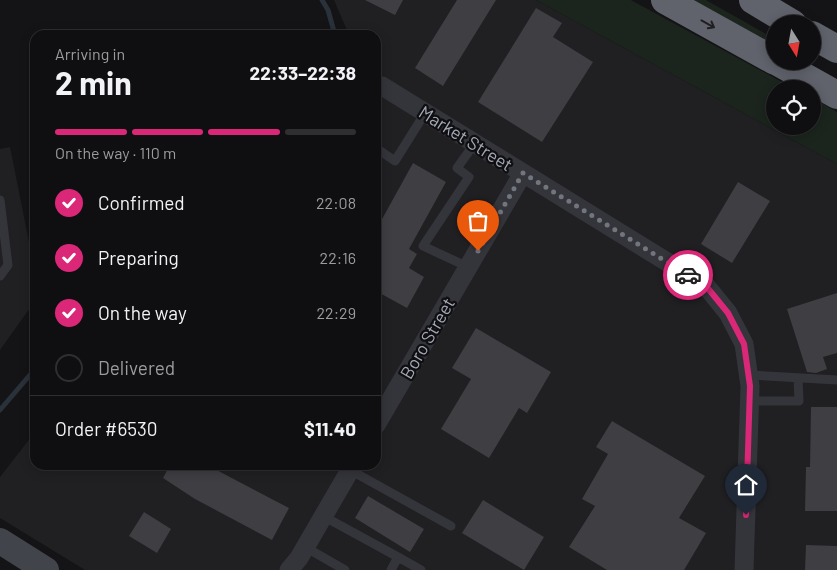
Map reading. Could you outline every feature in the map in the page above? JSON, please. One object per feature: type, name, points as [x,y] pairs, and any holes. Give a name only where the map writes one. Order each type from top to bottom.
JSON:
[{"type":"highway","points":[[665,0],[766,56]]},
{"type":"highway","points":[[753,0],[778,15]]},
{"type":"highway","points":[[821,40],[837,50]]},
{"type":"highway","points":[[792,70],[837,95]]},
{"type":"main road","points":[[0,542],[46,570]]},
{"type":"street","name":"Market Street","points":[[381,91],[425,112],[706,286],[728,313],[744,344],[749,375],[750,401],[744,570]]},
{"type":"street","name":"Boro Street","points":[[381,416],[523,173]]},
{"type":"street","points":[[289,570],[305,547],[350,470]]},
{"type":"lane","points":[[381,151],[395,161],[425,112]]},
{"type":"lane","points":[[468,267],[423,246],[469,178],[457,168],[475,143]]},
{"type":"lane","points":[[0,200],[3,239],[8,265],[0,276]]},
{"type":"lane","points":[[749,375],[837,380]]},
{"type":"lane","points":[[750,401],[799,401],[798,378]]},
{"type":"lane","points":[[357,470],[451,526]]},
{"type":"lane","points":[[323,516],[421,570]]},
{"type":"lane","points":[[305,547],[344,570]]},
{"type":"lane","points":[[391,570],[398,557]]},
{"type":"shaded area","points":[[334,0],[536,0],[766,125],[766,135],[784,135],[837,164],[837,570],[85,570],[0,518],[0,477],[30,438],[30,470],[381,470],[381,30],[347,30]]},
{"type":"shaded area","points":[[536,0],[631,0],[778,80],[766,80],[766,125]]},
{"type":"shaded area","points":[[693,0],[706,0],[766,34],[766,41]]},
{"type":"shaded area","points":[[821,103],[837,112],[837,164],[784,135],[821,135]]},
{"type":"shaded area","points":[[10,147],[30,247],[30,308],[0,350],[0,149]]},
{"type":"building","points":[[365,0],[403,0],[395,15]]},
{"type":"building","points":[[457,0],[496,0],[443,86],[415,68]]},
{"type":"building","points":[[536,8],[562,23],[553,37],[593,62],[542,142],[478,102]]},
{"type":"building","points":[[413,163],[446,182],[409,249],[417,254],[409,268],[424,277],[407,308],[381,294],[381,221]]},
{"type":"building","points":[[738,182],[770,201],[732,263],[701,244]]},
{"type":"building","points":[[837,293],[837,353],[823,357],[827,369],[816,373],[807,372],[787,309]]},
{"type":"building","points":[[476,328],[551,372],[527,413],[519,408],[489,458],[441,429],[471,379],[452,368]]},
{"type":"building","points":[[811,407],[837,407],[837,511],[805,511],[806,467],[810,467]]},
{"type":"building","points":[[612,421],[705,476],[679,518],[706,533],[684,570],[607,570],[569,547],[595,506],[582,499],[608,454],[596,447]]},
{"type":"building","points":[[167,470],[217,470],[289,508],[272,540],[195,499],[163,478]]},
{"type":"building","points":[[368,496],[424,529],[410,552],[355,518]]},
{"type":"building","points":[[483,500],[544,537],[524,570],[462,533]]},
{"type":"building","points":[[144,512],[171,529],[157,553],[129,536]]},
{"type":"building","points":[[806,545],[837,546],[837,570],[805,570]]},
{"type":"waterway","points":[[322,0],[328,10],[334,30]]},
{"type":"waterway","points":[[0,410],[30,375]]},
{"type":"way so far","points":[[478,251],[523,173],[688,275]]},
{"type":"route","points":[[688,275],[706,286],[728,313],[744,344],[750,386],[746,515]]}]
